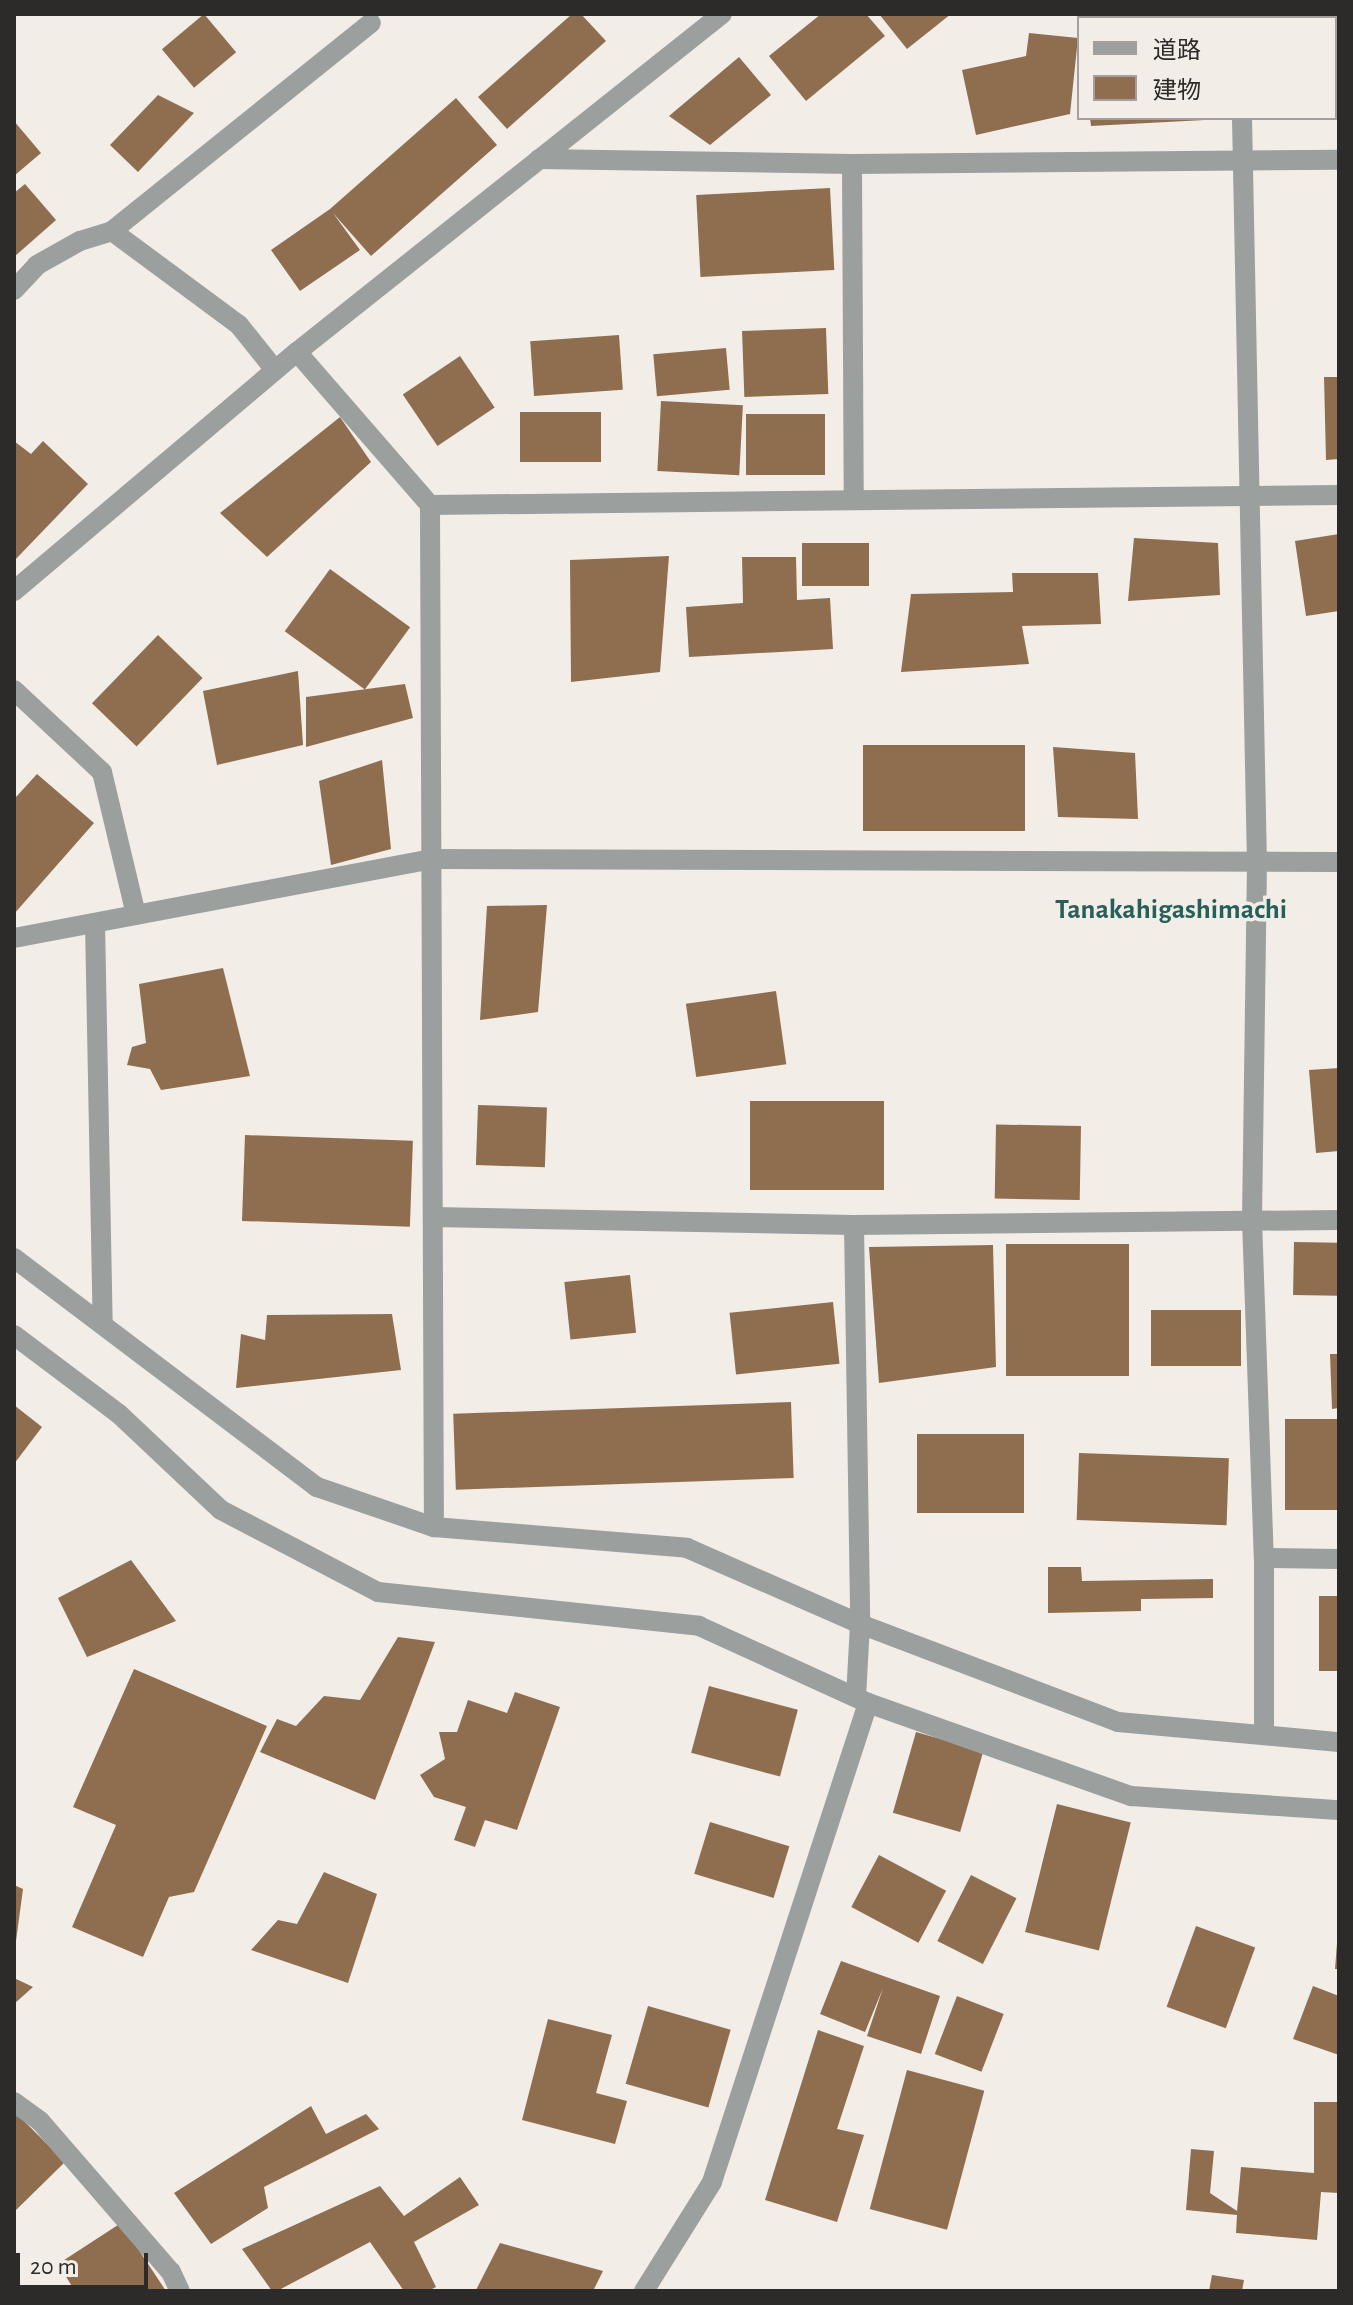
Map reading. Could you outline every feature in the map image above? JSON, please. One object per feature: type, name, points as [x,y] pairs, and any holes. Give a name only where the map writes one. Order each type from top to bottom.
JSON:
[{"type":"street","points":[[14,591],[297,352],[722,14]]},
{"type":"street","points":[[14,290],[37,265],[80,241],[112,231],[372,17]]},
{"type":"street","points":[[1242,120],[1257,863],[1252,1220],[1264,1558],[1264,1735]]},
{"type":"street","points":[[539,159],[852,164],[1241,158],[1339,160]]},
{"type":"street","points":[[852,164],[854,500]]},
{"type":"street","points":[[112,231],[239,325],[275,370]]},
{"type":"street","points":[[297,352],[430,505],[434,1527]]},
{"type":"street","points":[[430,505],[1339,495]]},
{"type":"street","points":[[14,690],[102,772],[136,915]]},
{"type":"street","points":[[14,938],[432,859],[1339,862]]},
{"type":"street","points":[[95,923],[103,1325]]},
{"type":"street","points":[[433,1217],[854,1225],[1339,1220]]},
{"type":"street","points":[[644,2291],[712,2182],[862,1700],[854,1225]]},
{"type":"street","points":[[14,1258],[317,1487],[434,1527],[687,1548],[860,1624],[1118,1722],[1339,1742]]},
{"type":"street","points":[[14,1335],[119,1414],[221,1510],[378,1592],[699,1626],[862,1700],[1131,1796],[1339,1810]]},
{"type":"street","points":[[1264,1558],[1339,1559]]},
{"type":"street","points":[[14,2102],[40,2121],[171,2272],[180,2291]]},
{"type":"building","points":[[204,14],[236,52],[194,88],[162,49]]},
{"type":"building","points":[[572,14],[581,14],[606,41],[507,129],[478,97]]},
{"type":"building","points":[[821,14],[866,14],[885,36],[806,101],[769,56]]},
{"type":"building","points":[[879,14],[951,14],[907,49]]},
{"type":"building","points":[[1339,14],[1339,101],[1337,16],[1270,16]]},
{"type":"building","points":[[1029,33],[1077,38],[1070,114],[976,135],[962,70],[1026,56]]},
{"type":"building","points":[[739,57],[771,95],[710,145],[669,116]]},
{"type":"building","points":[[158,95],[194,113],[138,172],[110,145]]},
{"type":"building","points":[[456,98],[497,145],[371,256],[333,213],[360,250],[300,291],[271,250],[330,209]]},
{"type":"building","points":[[1090,120],[1205,120],[1091,126]]},
{"type":"building","points":[[14,121],[41,153],[14,176]]},
{"type":"building","points":[[25,184],[56,220],[14,257],[14,193]]},
{"type":"building","points":[[830,188],[834,270],[700,277],[696,195]]},
{"type":"building","points":[[826,328],[828,394],[744,397],[742,331]]},
{"type":"building","points":[[619,335],[623,390],[534,396],[530,341]]},
{"type":"building","points":[[726,348],[730,390],[657,396],[653,354]]},
{"type":"building","points":[[460,356],[495,407],[437,446],[403,395]]},
{"type":"building","points":[[1324,377],[1339,377],[1339,459],[1326,460]]},
{"type":"building","points":[[661,401],[743,405],[739,475],[657,471]]},
{"type":"building","points":[[520,412],[601,412],[601,462],[520,462]]},
{"type":"building","points":[[746,414],[825,414],[825,475],[746,475]]},
{"type":"building","points":[[340,417],[371,462],[267,557],[220,513]]},
{"type":"building","points":[[14,441],[31,454],[43,441],[88,484],[14,561]]},
{"type":"building","points":[[1339,534],[1339,611],[1306,616],[1295,541]]},
{"type":"building","points":[[1134,538],[1218,543],[1220,595],[1128,601]]},
{"type":"building","points":[[802,543],[869,543],[869,586],[802,586]]},
{"type":"building","points":[[669,556],[660,672],[571,682],[570,560]]},
{"type":"building","points":[[742,557],[796,557],[797,600],[830,598],[833,649],[689,657],[686,607],[743,603]]},
{"type":"building","points":[[330,569],[410,627],[365,689],[285,631]]},
{"type":"building","points":[[1012,573],[1098,573],[1101,624],[1022,626],[1029,664],[901,672],[911,594],[1013,592]]},
{"type":"building","points":[[158,635],[203,678],[137,746],[92,703]]},
{"type":"building","points":[[298,671],[303,745],[217,765],[203,691]]},
{"type":"building","points":[[405,684],[413,718],[306,747],[306,697]]},
{"type":"building","points":[[863,745],[1025,745],[1025,831],[863,831]]},
{"type":"building","points":[[1053,747],[1135,753],[1138,819],[1058,817]]},
{"type":"building","points":[[382,760],[391,849],[331,865],[319,781]]},
{"type":"building","points":[[37,774],[94,823],[14,914],[14,795],[16,797]]},
{"type":"building","points":[[547,905],[538,1012],[480,1020],[487,906]]},
{"type":"building","points":[[223,968],[250,1076],[161,1090],[150,1069],[127,1065],[132,1047],[146,1043],[139,984]]},
{"type":"building","points":[[776,991],[786,1064],[696,1077],[686,1004]]},
{"type":"building","points":[[1339,1068],[1339,1151],[1316,1153],[1309,1070]]},
{"type":"building","points":[[750,1101],[884,1101],[884,1190],[750,1190]]},
{"type":"building","points":[[478,1105],[547,1107],[545,1167],[476,1165]]},
{"type":"building","points":[[996,1125],[1081,1126],[1080,1200],[995,1199]]},
{"type":"building","points":[[245,1135],[413,1141],[410,1227],[242,1221]]},
{"type":"building","points":[[1294,1242],[1339,1243],[1338,1296],[1293,1295]]},
{"type":"building","points":[[1006,1244],[1129,1244],[1129,1376],[1006,1376]]},
{"type":"building","points":[[993,1245],[996,1367],[879,1383],[869,1247]]},
{"type":"building","points":[[630,1275],[636,1333],[570,1340],[564,1282]]},
{"type":"building","points":[[833,1302],[839,1364],[736,1375],[730,1313]]},
{"type":"building","points":[[1151,1310],[1241,1310],[1241,1366],[1151,1366]]},
{"type":"building","points":[[392,1314],[401,1370],[236,1388],[241,1334],[265,1340],[267,1315]]},
{"type":"building","points":[[1330,1354],[1339,1354],[1339,1408],[1332,1409]]},
{"type":"building","points":[[791,1402],[794,1478],[456,1490],[453,1414]]},
{"type":"building","points":[[14,1405],[42,1427],[14,1464]]},
{"type":"building","points":[[1285,1419],[1339,1419],[1339,1510],[1285,1510]]},
{"type":"building","points":[[917,1434],[1024,1434],[1024,1513],[917,1513]]},
{"type":"building","points":[[1079,1453],[1229,1458],[1227,1525],[1077,1520]]},
{"type":"building","points":[[131,1560],[176,1621],[87,1657],[58,1598]]},
{"type":"building","points":[[1048,1567],[1081,1567],[1082,1581],[1213,1579],[1213,1598],[1141,1599],[1141,1611],[1048,1613]]},
{"type":"building","points":[[1319,1596],[1339,1596],[1339,1671],[1319,1671]]},
{"type":"building","points":[[398,1637],[435,1642],[375,1800],[260,1752],[277,1719],[296,1726],[324,1696],[360,1700]]},
{"type":"building","points":[[134,1669],[267,1726],[194,1892],[169,1897],[143,1957],[72,1927],[116,1825],[73,1807]]},
{"type":"building","points":[[709,1686],[798,1710],[780,1776],[691,1753]]},
{"type":"building","points":[[515,1692],[560,1707],[517,1830],[485,1820],[475,1847],[454,1840],[466,1807],[434,1797],[420,1775],[445,1759],[439,1732],[457,1732],[468,1700],[507,1713]]},
{"type":"building","points":[[916,1732],[983,1751],[960,1832],[893,1813]]},
{"type":"building","points":[[1057,1804],[1131,1822],[1099,1950],[1025,1932]]},
{"type":"building","points":[[710,1822],[789,1846],[774,1898],[694,1874]]},
{"type":"building","points":[[879,1855],[946,1891],[918,1943],[851,1907]]},
{"type":"building","points":[[324,1872],[377,1894],[348,1983],[251,1950],[278,1920],[297,1924]]},
{"type":"building","points":[[971,1875],[1016,1898],[983,1964],[937,1941]]},
{"type":"building","points":[[14,1885],[23,1889],[16,1941],[14,1941]]},
{"type":"building","points":[[1196,1926],[1255,1948],[1226,2028],[1167,2007]]},
{"type":"building","points":[[1337,1943],[1339,1969],[1335,1969]]},
{"type":"building","points":[[841,1961],[940,1996],[921,2054],[867,2036],[883,1988],[865,2032],[820,2014]]},
{"type":"building","points":[[14,1978],[33,1987],[14,2004]]},
{"type":"building","points":[[1313,1986],[1339,1996],[1339,2055],[1293,2039]]},
{"type":"building","points":[[957,1996],[1004,2014],[981,2072],[935,2054]]},
{"type":"building","points":[[648,2006],[731,2030],[708,2108],[626,2084]]},
{"type":"building","points":[[548,2019],[612,2035],[596,2093],[627,2101],[615,2144],[522,2120]]},
{"type":"building","points":[[818,2030],[864,2046],[837,2129],[864,2135],[837,2222],[765,2200]]},
{"type":"building","points":[[907,2070],[984,2091],[947,2230],[870,2209]]},
{"type":"building","points":[[1314,2102],[1339,2102],[1339,2193],[1321,2192],[1317,2240],[1236,2233],[1237,2215],[1186,2210],[1191,2149],[1214,2151],[1210,2193],[1237,2211],[1241,2167],[1314,2173]]},
{"type":"building","points":[[311,2106],[326,2134],[366,2114],[379,2129],[264,2187],[268,2208],[211,2244],[174,2193]]},
{"type":"building","points":[[14,2111],[65,2162],[14,2212]]},
{"type":"building","points":[[460,2177],[479,2205],[414,2242],[436,2287],[428,2291],[404,2291],[370,2242],[277,2291],[272,2291],[242,2249],[380,2186],[404,2216]]},
{"type":"building","points":[[121,2223],[166,2291],[75,2291],[58,2264]]},
{"type":"building","points":[[500,2243],[603,2271],[593,2291],[476,2290]]},
{"type":"building","points":[[1212,2275],[1244,2280],[1242,2291],[1209,2291]]},
{"type":"district","name":"Tanakahigashimachi","points":[[1171,910]]}]
